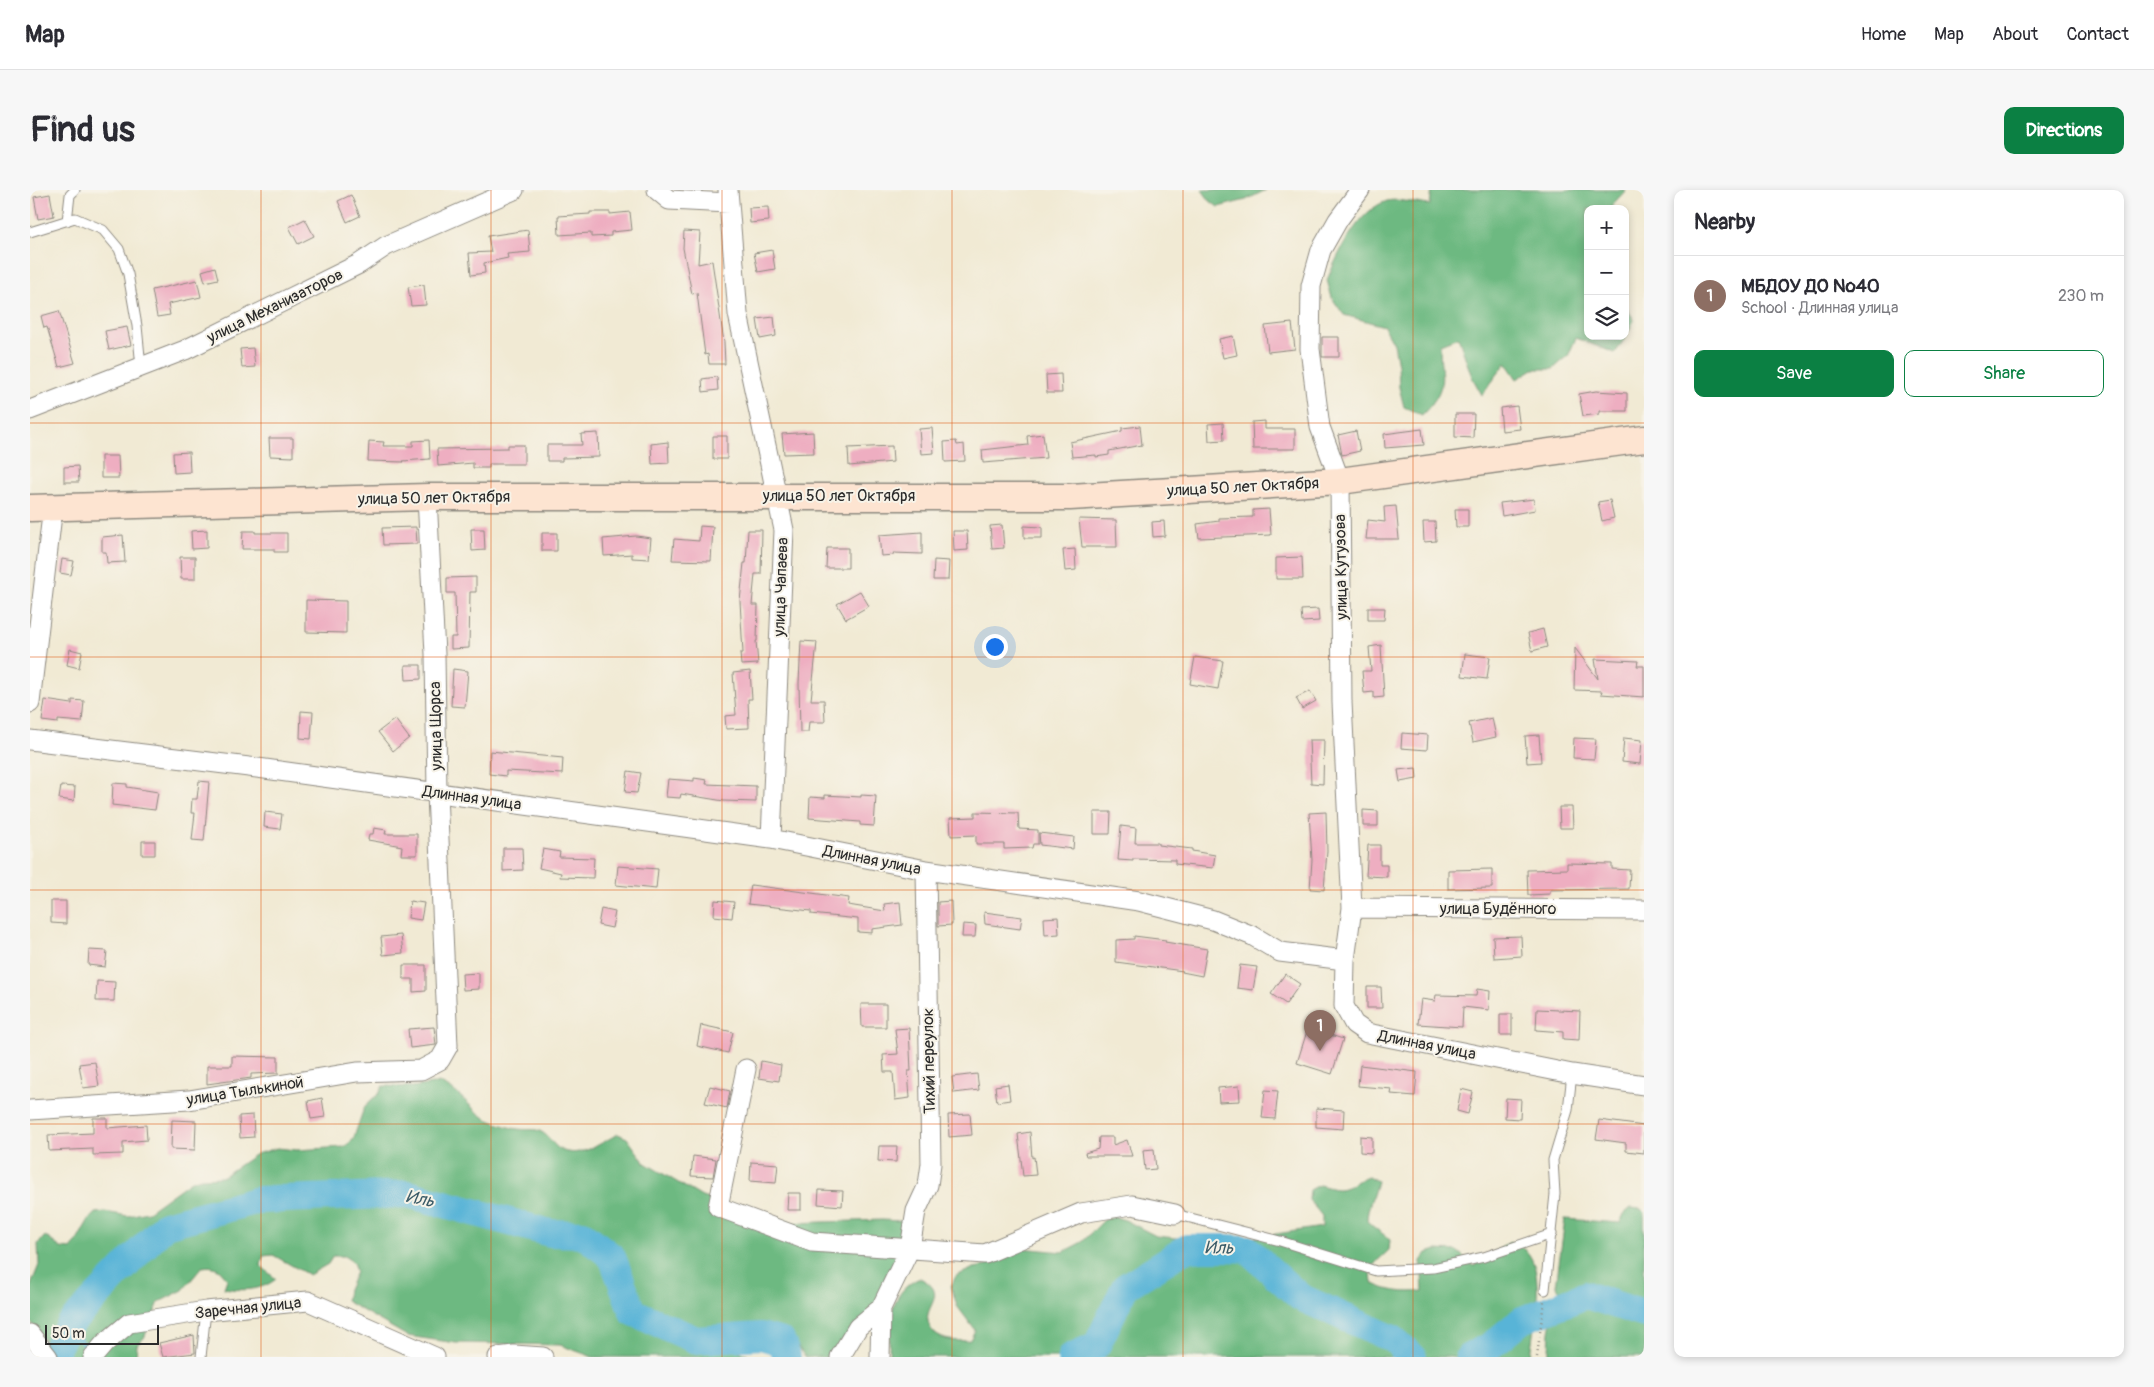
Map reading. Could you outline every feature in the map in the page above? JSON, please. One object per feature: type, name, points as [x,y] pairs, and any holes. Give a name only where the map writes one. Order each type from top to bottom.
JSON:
[{"type":"street","name":"улица Механизаторов","points":[[30,410],[185,350],[359,264],[386,246],[514,190]]},
{"type":"street","points":[[657,190],[669,200],[728,196]]},
{"type":"street","name":"улица Кутузова","points":[[1345,960],[1352,908],[1342,702],[1340,481],[1320,427],[1310,349],[1311,286],[1321,250],[1338,220],[1360,190]]},
{"type":"street","name":"улица Чапаева","points":[[728,196],[738,314],[784,530],[771,839]]},
{"type":"street","name":"улица 50 лет Октября","points":[[42,507],[427,497],[1070,497],[1340,481],[1644,439]]},
{"type":"street","name":"улица Щорса","points":[[427,497],[435,654],[437,793],[448,1046]]},
{"type":"street","points":[[30,703],[42,507]]},
{"type":"street","name":"Длинная улица","points":[[30,740],[265,769],[771,839],[926,870],[1139,901],[1213,920],[1253,936],[1280,952],[1345,960],[1344,1006],[1354,1024],[1367,1033],[1572,1074],[1644,1085]]},
{"type":"street","name":"Тихий переулок","points":[[881,1308],[910,1248],[916,1211],[928,1185],[932,1164],[926,870]]},
{"type":"street","name":"улица Будённого","points":[[1352,908],[1644,910]]},
{"type":"street","name":"улица Тылькиной","points":[[30,1110],[189,1100],[357,1072],[421,1070],[440,1060],[448,1046]]},
{"type":"street","points":[[746,1070],[718,1206],[812,1242],[985,1254],[1081,1213],[1132,1205],[1175,1214]]},
{"type":"street","name":"Заречная улица","points":[[93,1357],[105,1343],[129,1324],[206,1311],[308,1301],[435,1357]]},
{"type":"street","points":[[840,1357],[858,1327],[881,1308]]},
{"type":"street","points":[[880,1357],[881,1308]]},
{"type":"street","points":[[30,1334],[45,1353]]},
{"type":"street","points":[[498,1357],[514,1355],[543,1357]]},
{"type":"lane","points":[[67,220],[70,195],[75,190]]},
{"type":"lane","points":[[30,232],[75,218],[103,230],[119,249],[128,274],[137,326],[141,368]]},
{"type":"lane","points":[[1545,1290],[1555,1194],[1553,1160],[1568,1110],[1572,1074]]},
{"type":"lane","points":[[1175,1214],[1280,1241],[1376,1271],[1433,1268],[1484,1257],[1552,1234]]},
{"type":"lane","points":[[201,1357],[206,1311]]},
{"type":"path","points":[[1537,1357],[1545,1290]]},
{"type":"green space","points":[[1202,190],[1266,190],[1246,200],[1218,207],[1210,201]]},
{"type":"green space","points":[[1432,190],[1626,190],[1612,205],[1584,205],[1584,340],[1624,340],[1615,353],[1576,338],[1568,356],[1553,369],[1533,369],[1517,379],[1506,363],[1482,395],[1472,377],[1458,337],[1440,344],[1442,382],[1437,397],[1431,405],[1422,415],[1404,407],[1399,387],[1398,365],[1394,344],[1384,326],[1344,315],[1332,298],[1327,280],[1350,234],[1367,213],[1377,206],[1392,200],[1430,205]]},
{"type":"green space","points":[[1629,312],[1634,320],[1629,331]]},
{"type":"green space","points":[[440,1083],[458,1094],[485,1118],[510,1127],[537,1130],[547,1136],[561,1150],[569,1152],[584,1151],[618,1134],[627,1138],[645,1163],[702,1197],[792,1223],[882,1220],[902,1221],[910,1227],[880,1301],[833,1357],[805,1357],[797,1345],[745,1326],[731,1346],[750,1357],[593,1357],[560,1345],[456,1343],[407,1336],[346,1301],[348,1290],[356,1272],[353,1262],[344,1256],[333,1256],[328,1264],[309,1275],[273,1255],[263,1256],[261,1266],[276,1279],[264,1286],[251,1289],[224,1288],[227,1279],[222,1272],[210,1266],[202,1267],[183,1290],[159,1302],[144,1338],[137,1345],[136,1357],[56,1357],[30,1321],[31,1285],[39,1265],[38,1244],[45,1236],[61,1248],[71,1249],[95,1213],[105,1212],[128,1216],[148,1212],[191,1181],[201,1178],[222,1177],[256,1154],[277,1148],[297,1150],[344,1147],[353,1140],[364,1108],[379,1094],[383,1086],[412,1087]]},
{"type":"green space","points":[[1368,1176],[1377,1181],[1367,1221],[1390,1240],[1389,1250],[1373,1267],[1372,1283],[1397,1291],[1423,1291],[1421,1261],[1427,1253],[1436,1250],[1457,1251],[1474,1266],[1510,1242],[1523,1248],[1532,1259],[1536,1274],[1536,1309],[1530,1357],[889,1357],[892,1311],[901,1292],[909,1284],[920,1278],[929,1284],[935,1294],[928,1315],[930,1328],[934,1333],[945,1339],[957,1341],[970,1340],[975,1330],[957,1306],[951,1286],[956,1276],[984,1266],[1021,1248],[1063,1252],[1082,1242],[1104,1220],[1115,1217],[1156,1236],[1176,1238],[1243,1239],[1322,1227],[1322,1216],[1309,1200],[1310,1190],[1319,1185],[1333,1189],[1342,1189]]},
{"type":"green space","points":[[1631,1208],[1641,1209],[1644,1212],[1644,1357],[1548,1357],[1551,1326],[1557,1315],[1569,1302],[1556,1286],[1565,1219],[1620,1223],[1624,1214]]},
{"type":"building","points":[[50,194],[54,216],[38,219],[34,197]]},
{"type":"building","points":[[351,195],[360,216],[347,222],[338,201]]},
{"type":"building","points":[[768,207],[769,221],[750,223],[749,208]]},
{"type":"building","points":[[590,212],[610,212],[610,214],[630,212],[632,230],[611,232],[611,236],[591,237],[591,233],[559,235],[558,216],[590,214]]},
{"type":"building","points":[[305,219],[314,236],[298,244],[289,227]]},
{"type":"building","points":[[528,230],[530,252],[507,254],[508,258],[484,263],[485,273],[471,275],[469,253],[491,252],[488,236]]},
{"type":"building","points":[[684,231],[700,232],[698,264],[712,261],[724,342],[725,364],[709,364],[708,354],[705,355],[697,293],[692,294],[683,248]]},
{"type":"building","points":[[772,250],[775,269],[758,272],[754,253]]},
{"type":"building","points":[[215,267],[218,279],[205,282],[202,271]]},
{"type":"building","points":[[197,280],[201,297],[168,304],[170,315],[157,317],[152,290]]},
{"type":"building","points":[[424,285],[426,305],[411,306],[408,287]]},
{"type":"building","points":[[59,311],[75,363],[59,367],[47,327],[44,328],[41,316]]},
{"type":"building","points":[[774,317],[776,336],[760,339],[757,319]]},
{"type":"building","points":[[1292,323],[1295,349],[1268,352],[1265,326]]},
{"type":"building","points":[[127,327],[131,345],[109,350],[105,331]]},
{"type":"building","points":[[1233,336],[1237,355],[1223,358],[1219,339]]},
{"type":"building","points":[[1322,337],[1339,337],[1339,357],[1322,357]]},
{"type":"building","points":[[253,348],[255,367],[242,368],[240,349]]},
{"type":"building","points":[[1061,374],[1062,393],[1047,393],[1046,375]]},
{"type":"building","points":[[717,377],[718,390],[703,392],[702,379]]},
{"type":"building","points":[[1596,391],[1627,393],[1627,411],[1599,411],[1599,414],[1583,416],[1579,394]]},
{"type":"building","points":[[1517,406],[1520,429],[1502,431],[1500,408]]},
{"type":"building","points":[[1455,414],[1474,414],[1473,438],[1455,437]]},
{"type":"building","points":[[1265,421],[1265,429],[1295,429],[1295,449],[1253,449],[1252,422]]},
{"type":"building","points":[[1223,423],[1224,440],[1209,441],[1208,424]]},
{"type":"building","points":[[1140,426],[1142,445],[1109,451],[1109,455],[1072,457],[1070,442],[1122,431],[1122,428]]},
{"type":"building","points":[[932,428],[934,453],[921,454],[919,429]]},
{"type":"building","points":[[1422,429],[1424,445],[1385,448],[1384,434]]},
{"type":"building","points":[[1356,431],[1360,451],[1342,455],[1338,435]]},
{"type":"building","points":[[813,432],[814,453],[784,454],[782,434]]},
{"type":"building","points":[[598,433],[599,457],[562,458],[562,461],[547,461],[547,445],[582,445],[581,434]]},
{"type":"building","points":[[1043,434],[1046,458],[983,463],[982,450],[1028,445],[1027,436]]},
{"type":"building","points":[[713,436],[727,436],[727,459],[713,459]]},
{"type":"building","points":[[269,438],[293,438],[293,457],[270,456]]},
{"type":"building","points":[[429,440],[430,459],[404,462],[368,461],[369,441],[384,442],[383,446],[413,446],[413,441]]},
{"type":"building","points":[[956,441],[957,445],[964,444],[965,461],[945,462],[944,442]]},
{"type":"building","points":[[668,442],[669,463],[652,464],[651,444]]},
{"type":"building","points":[[508,445],[524,445],[524,464],[489,464],[489,468],[473,468],[473,463],[438,466],[437,449],[508,448]]},
{"type":"building","points":[[892,446],[893,462],[849,466],[848,448]]},
{"type":"building","points":[[189,452],[190,472],[174,473],[173,453]]},
{"type":"building","points":[[101,456],[118,456],[119,478],[101,478]]},
{"type":"building","points":[[78,466],[79,482],[64,482],[64,467]]},
{"type":"building","points":[[1534,499],[1535,510],[1502,516],[1500,503]]},
{"type":"building","points":[[1610,500],[1614,518],[1602,521],[1598,502]]},
{"type":"building","points":[[1396,506],[1399,539],[1366,539],[1368,520],[1385,522],[1384,507]]},
{"type":"building","points":[[1269,509],[1271,535],[1199,538],[1197,524],[1219,521],[1219,518],[1253,517],[1253,510]]},
{"type":"building","points":[[1455,509],[1468,509],[1468,527],[1456,527]]},
{"type":"building","points":[[1079,519],[1116,520],[1117,547],[1082,547]]},
{"type":"building","points":[[1164,521],[1165,536],[1153,537],[1152,522]]},
{"type":"building","points":[[1423,522],[1435,522],[1436,541],[1424,542]]},
{"type":"building","points":[[1002,525],[1004,548],[992,549],[990,526]]},
{"type":"building","points":[[700,526],[713,527],[711,561],[672,560],[674,539],[699,541]]},
{"type":"building","points":[[1024,526],[1042,527],[1042,538],[1024,538]]},
{"type":"building","points":[[416,527],[417,544],[383,545],[382,528]]},
{"type":"building","points":[[471,529],[484,529],[485,550],[472,551]]},
{"type":"building","points":[[207,530],[207,548],[192,549],[191,531]]},
{"type":"building","points":[[748,530],[762,530],[761,574],[755,574],[752,605],[758,605],[756,641],[758,664],[741,665],[740,653],[743,653],[740,601],[744,563],[746,563]]},
{"type":"building","points":[[243,531],[287,533],[287,552],[274,552],[274,549],[242,549]]},
{"type":"building","points":[[953,531],[967,531],[968,550],[954,551]]},
{"type":"building","points":[[922,532],[922,554],[893,553],[894,555],[881,556],[879,535]]},
{"type":"building","points":[[542,533],[557,533],[557,551],[542,551]]},
{"type":"building","points":[[123,535],[125,562],[107,563],[106,552],[102,552],[102,537]]},
{"type":"building","points":[[636,536],[651,538],[649,559],[632,558],[632,554],[604,556],[603,539]]},
{"type":"building","points":[[827,548],[848,548],[848,568],[826,568]]},
{"type":"building","points":[[1075,549],[1076,570],[1065,571],[1063,550]]},
{"type":"building","points":[[180,557],[195,557],[195,579],[181,579]]},
{"type":"building","points":[[1302,557],[1303,579],[1276,579],[1276,558]]},
{"type":"building","points":[[62,559],[74,561],[71,575],[60,573]]},
{"type":"building","points":[[934,560],[949,561],[948,580],[933,580]]},
{"type":"building","points":[[476,577],[476,592],[470,592],[469,648],[451,649],[451,637],[456,637],[455,593],[447,593],[447,578]]},
{"type":"building","points":[[860,591],[869,606],[846,619],[837,604]]},
{"type":"building","points":[[306,600],[346,601],[346,633],[306,632]]},
{"type":"building","points":[[1368,608],[1385,608],[1384,620],[1368,620]]},
{"type":"building","points":[[1318,609],[1319,621],[1302,622],[1301,610]]},
{"type":"building","points":[[1543,629],[1547,647],[1532,651],[1528,633]]},
{"type":"building","points":[[801,641],[817,642],[811,700],[824,700],[825,722],[809,722],[808,732],[800,732],[799,683]]},
{"type":"building","points":[[1381,645],[1384,697],[1374,698],[1374,692],[1364,693],[1362,671],[1371,671],[1369,647]]},
{"type":"building","points":[[1575,648],[1598,679],[1595,659],[1638,661],[1637,666],[1644,666],[1644,697],[1601,694],[1602,691],[1574,690]]},
{"type":"building","points":[[70,649],[82,652],[79,668],[67,665]]},
{"type":"building","points":[[1465,654],[1490,657],[1487,679],[1462,676]]},
{"type":"building","points":[[1195,657],[1223,661],[1218,689],[1190,684]]},
{"type":"building","points":[[405,665],[421,665],[421,679],[406,680]]},
{"type":"building","points":[[453,669],[468,671],[465,707],[451,706]]},
{"type":"building","points":[[750,671],[752,699],[748,699],[749,728],[726,729],[725,716],[736,715],[733,673]]},
{"type":"building","points":[[1310,691],[1316,701],[1302,709],[1296,698]]},
{"type":"building","points":[[45,700],[72,704],[72,700],[84,701],[82,722],[58,720],[58,723],[42,721]]},
{"type":"building","points":[[301,711],[313,712],[311,739],[300,738]]},
{"type":"building","points":[[1492,718],[1496,737],[1473,742],[1469,723]]},
{"type":"building","points":[[395,719],[409,738],[393,751],[378,732]]},
{"type":"building","points":[[1402,733],[1428,735],[1427,750],[1401,748]]},
{"type":"building","points":[[1539,735],[1541,762],[1527,763],[1525,736]]},
{"type":"building","points":[[1574,738],[1596,739],[1594,759],[1573,758]]},
{"type":"building","points":[[1624,738],[1642,740],[1640,764],[1622,762]]},
{"type":"building","points":[[1309,740],[1324,740],[1323,784],[1311,783]]},
{"type":"building","points":[[490,751],[563,758],[562,774],[506,771],[506,776],[489,774]]},
{"type":"building","points":[[1416,768],[1417,779],[1400,782],[1398,770]]},
{"type":"building","points":[[628,771],[641,773],[637,793],[625,792]]},
{"type":"building","points":[[694,778],[707,780],[706,784],[756,786],[756,802],[724,801],[681,794],[680,798],[666,797],[668,779],[694,781]]},
{"type":"building","points":[[199,781],[209,782],[204,841],[192,840],[195,813],[191,813],[192,799],[197,799]]},
{"type":"building","points":[[113,783],[127,784],[127,787],[158,792],[155,810],[112,805]]},
{"type":"building","points":[[61,786],[75,787],[74,801],[59,799]]},
{"type":"building","points":[[825,795],[876,796],[874,826],[860,825],[860,822],[809,818],[810,797],[825,798]]},
{"type":"building","points":[[1559,807],[1572,807],[1573,828],[1560,828]]},
{"type":"building","points":[[1363,810],[1378,811],[1378,826],[1363,826]]},
{"type":"building","points":[[265,812],[282,814],[280,829],[264,827]]},
{"type":"building","points":[[975,812],[1018,813],[1019,829],[1038,830],[1038,844],[1033,844],[1032,848],[1004,849],[1004,844],[976,844],[976,835],[951,836],[950,818],[975,817]]},
{"type":"building","points":[[1094,812],[1111,812],[1110,834],[1094,834]]},
{"type":"building","points":[[1326,812],[1327,851],[1324,890],[1310,889],[1312,860],[1309,813]]},
{"type":"building","points":[[1121,826],[1136,828],[1135,843],[1158,843],[1158,845],[1192,849],[1192,851],[1215,855],[1213,868],[1175,864],[1175,860],[1118,860]]},
{"type":"building","points":[[374,828],[386,830],[385,834],[417,834],[417,855],[401,855],[402,846],[368,840],[369,834],[373,834]]},
{"type":"building","points":[[1039,833],[1074,837],[1073,849],[1040,845]]},
{"type":"building","points":[[142,841],[155,841],[155,855],[142,855]]},
{"type":"building","points":[[1368,845],[1380,845],[1380,865],[1387,865],[1387,877],[1366,876]]},
{"type":"building","points":[[503,848],[522,848],[523,870],[503,871]]},
{"type":"building","points":[[543,849],[560,852],[559,857],[594,858],[593,878],[560,877],[561,873],[539,868]]},
{"type":"building","points":[[1567,863],[1612,864],[1612,869],[1630,870],[1629,889],[1550,890],[1550,894],[1528,895],[1527,870],[1567,869]]},
{"type":"building","points":[[618,866],[658,869],[656,889],[616,885]]},
{"type":"building","points":[[1492,869],[1492,888],[1448,889],[1448,870]]},
{"type":"building","points":[[751,885],[849,898],[848,905],[885,911],[884,904],[900,902],[902,925],[872,929],[872,933],[858,932],[858,919],[811,914],[811,911],[748,904]]},
{"type":"building","points":[[715,900],[734,902],[732,918],[714,916]]},
{"type":"building","points":[[51,901],[66,901],[66,924],[51,923]]},
{"type":"building","points":[[410,901],[424,903],[421,920],[408,918]]},
{"type":"building","points":[[951,901],[952,925],[938,926],[938,902]]},
{"type":"building","points":[[601,909],[615,912],[612,928],[598,925]]},
{"type":"building","points":[[984,912],[1022,917],[1020,929],[985,924]]},
{"type":"building","points":[[1058,917],[1059,934],[1045,935],[1044,918]]},
{"type":"building","points":[[963,924],[976,925],[975,937],[962,937]]},
{"type":"building","points":[[401,935],[403,953],[383,955],[381,937]]},
{"type":"building","points":[[1134,936],[1166,940],[1165,942],[1207,949],[1202,976],[1183,971],[1116,962],[1116,940],[1134,939]]},
{"type":"building","points":[[1521,936],[1522,956],[1494,958],[1493,937]]},
{"type":"building","points":[[89,950],[107,951],[105,967],[88,965]]},
{"type":"building","points":[[403,965],[426,965],[426,991],[413,992],[413,979],[403,979]]},
{"type":"building","points":[[1240,965],[1257,967],[1253,990],[1237,988]]},
{"type":"building","points":[[479,973],[479,989],[463,990],[462,974]]},
{"type":"building","points":[[1285,974],[1300,984],[1286,1004],[1271,994]]},
{"type":"building","points":[[97,981],[115,982],[114,1001],[96,1001]]},
{"type":"building","points":[[1367,987],[1381,987],[1382,1008],[1367,1008]]},
{"type":"building","points":[[1477,989],[1490,991],[1489,1010],[1463,1007],[1462,1027],[1418,1024],[1421,999],[1435,1001],[1436,995],[1476,996]]},
{"type":"building","points":[[861,1004],[886,1004],[886,1027],[862,1027]]},
{"type":"building","points":[[1537,1009],[1580,1011],[1579,1040],[1563,1039],[1563,1032],[1536,1030]]},
{"type":"building","points":[[1500,1014],[1512,1014],[1512,1035],[1500,1035]]},
{"type":"building","points":[[701,1025],[733,1032],[728,1053],[697,1046]]},
{"type":"building","points":[[434,1027],[436,1045],[410,1048],[408,1029]]},
{"type":"building","points":[[909,1028],[911,1071],[908,1071],[910,1098],[895,1100],[893,1072],[884,1072],[883,1055],[898,1054],[895,1029]]},
{"type":"building","points":[[1308,1028],[1343,1039],[1332,1074],[1297,1063]]},
{"type":"building","points":[[232,1056],[278,1057],[278,1073],[251,1074],[251,1078],[207,1084],[207,1066],[232,1066]]},
{"type":"building","points":[[761,1061],[781,1065],[779,1081],[759,1078]]},
{"type":"building","points":[[95,1062],[99,1086],[83,1088],[79,1064]]},
{"type":"building","points":[[1360,1065],[1417,1072],[1415,1096],[1391,1094],[1392,1089],[1358,1086]]},
{"type":"building","points":[[977,1074],[979,1090],[954,1093],[952,1077]]},
{"type":"building","points":[[1008,1084],[1010,1100],[997,1102],[995,1086]]},
{"type":"building","points":[[710,1086],[730,1091],[727,1108],[705,1103]]},
{"type":"building","points":[[1239,1086],[1240,1101],[1219,1102],[1218,1088]]},
{"type":"building","points":[[1461,1089],[1473,1092],[1468,1114],[1457,1111]]},
{"type":"building","points":[[1265,1090],[1278,1091],[1275,1119],[1262,1118]]},
{"type":"building","points":[[322,1098],[325,1117],[311,1119],[308,1101]]},
{"type":"building","points":[[1506,1098],[1521,1099],[1520,1119],[1505,1118]]},
{"type":"building","points":[[1316,1108],[1344,1110],[1343,1129],[1316,1127]]},
{"type":"building","points":[[970,1114],[972,1135],[949,1137],[948,1115]]},
{"type":"building","points":[[253,1115],[254,1137],[240,1138],[239,1116]]},
{"type":"building","points":[[93,1118],[107,1118],[107,1128],[146,1125],[147,1140],[123,1142],[123,1154],[93,1155],[93,1149],[49,1151],[48,1135],[93,1133]]},
{"type":"building","points":[[172,1120],[196,1121],[195,1150],[171,1149]]},
{"type":"building","points":[[1599,1120],[1644,1126],[1644,1153],[1626,1151],[1626,1143],[1596,1139]]},
{"type":"building","points":[[1030,1132],[1032,1158],[1034,1157],[1036,1175],[1023,1176],[1018,1134]]},
{"type":"building","points":[[1360,1136],[1372,1137],[1372,1153],[1360,1152]]},
{"type":"building","points":[[1099,1137],[1113,1137],[1113,1145],[1127,1140],[1132,1156],[1086,1156],[1085,1153],[1098,1149]]},
{"type":"building","points":[[879,1146],[897,1146],[896,1162],[878,1161]]},
{"type":"building","points":[[1154,1149],[1156,1169],[1145,1170],[1143,1150]]},
{"type":"building","points":[[693,1156],[716,1159],[713,1177],[691,1176]]},
{"type":"building","points":[[751,1162],[778,1164],[776,1183],[750,1181]]},
{"type":"building","points":[[819,1190],[843,1191],[842,1206],[818,1204]]},
{"type":"building","points":[[788,1193],[801,1193],[801,1210],[787,1210]]},
{"type":"building","points":[[194,1335],[195,1353],[163,1357],[159,1343]]},
{"type":"waterway","name":"Иль","points":[[52,1357],[69,1325],[165,1225],[259,1200],[408,1194],[550,1233],[583,1234],[612,1257],[633,1312],[696,1340],[761,1336],[782,1342],[787,1357]]},
{"type":"waterway","name":"Иль","points":[[1071,1357],[1097,1345],[1125,1287],[1187,1248],[1247,1249],[1300,1297],[1393,1339],[1413,1357]]},
{"type":"waterway","name":"Иль","points":[[1469,1357],[1493,1344],[1522,1320],[1586,1295],[1644,1314]]},
{"type":"waterway","points":[[69,1325],[91,1354]]},
{"type":"place","name":"МБДОУ ДО №40","points":[[1320,1051]]}]
